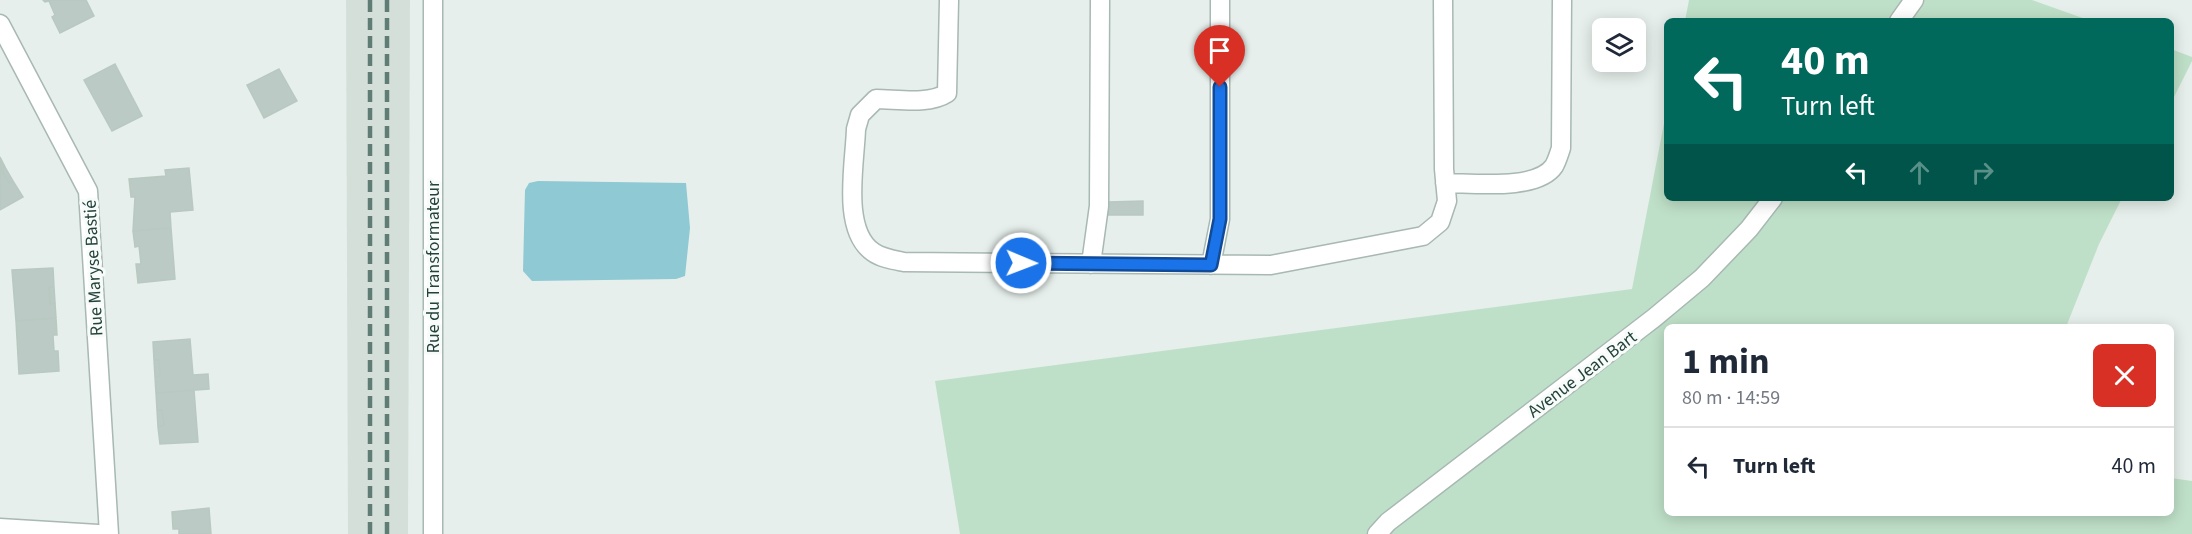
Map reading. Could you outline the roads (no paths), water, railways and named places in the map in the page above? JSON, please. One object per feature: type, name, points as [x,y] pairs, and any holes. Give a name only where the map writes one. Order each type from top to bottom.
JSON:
[{"type":"street","name":"Rue du Transformateur","points":[[433,0],[433,534]]},
{"type":"street","points":[[949,0],[947,93],[940,98],[876,99],[860,115],[856,129],[852,214],[856,231],[873,252],[904,262],[1271,266],[1423,236],[1440,222],[1447,201],[1443,0]]},
{"type":"street","points":[[1091,264],[1099,206],[1100,0]]},
{"type":"street","points":[[1211,265],[1220,219],[1220,0]]},
{"type":"street","points":[[1445,183],[1520,183],[1536,178],[1554,167],[1562,148],[1562,0]]},
{"type":"street","points":[[1901,18],[1914,0]]},
{"type":"street","name":"Rue Maryse Bastié","points":[[0,24],[88,191],[109,534]]},
{"type":"street","name":"Avenue Jean Bart","points":[[1377,534],[1388,522],[1702,278],[1749,229],[1771,201]]},
{"type":"street","points":[[0,528],[98,534]]},
{"type":"water","points":[[538,181],[686,183],[690,228],[685,276],[676,279],[532,281],[523,271],[525,190],[529,183]]},
{"type":"railway","points":[[370,0],[370,534]]},
{"type":"railway","points":[[387,0],[387,534]]}]
